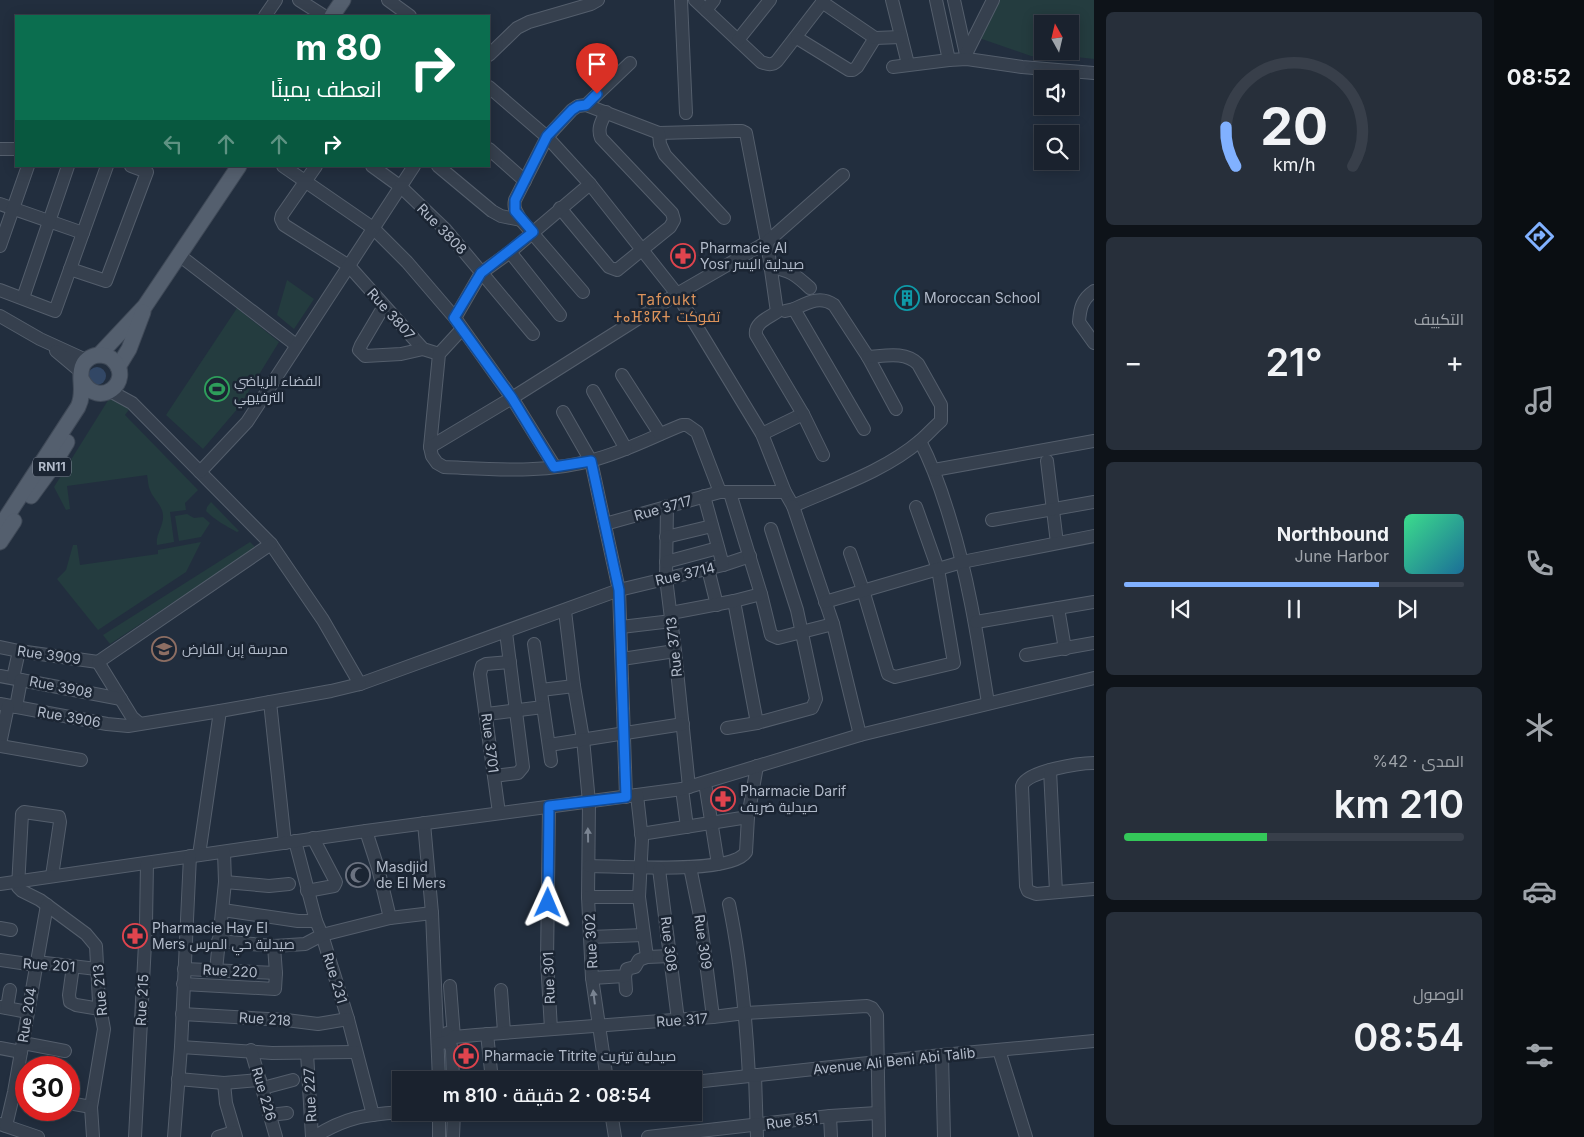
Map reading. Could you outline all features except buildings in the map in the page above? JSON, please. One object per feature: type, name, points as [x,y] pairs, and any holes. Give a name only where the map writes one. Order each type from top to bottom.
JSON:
[{"type":"main road","points":[[333,15],[343,0]]},
{"type":"main road","name":"RN11","points":[[0,527],[78,407],[82,399],[87,367],[145,306],[238,167]]},
{"type":"main road","name":"RN11","points":[[0,542],[50,470],[85,412],[115,387],[145,306]]},
{"type":"main road","points":[[107,392],[97,393],[90,391],[87,367],[110,358],[119,373]]},
{"type":"street","points":[[266,15],[276,0]]},
{"type":"street","points":[[300,0],[316,5]]},
{"type":"street","points":[[388,0],[409,15]]},
{"type":"street","points":[[490,53],[517,28],[529,22],[591,4],[598,0]]},
{"type":"street","points":[[680,0],[686,113]]},
{"type":"street","points":[[695,0],[710,5],[738,40],[761,62],[767,64],[774,64],[777,61],[823,1],[875,38],[901,37]]},
{"type":"street","points":[[738,40],[770,0]]},
{"type":"street","points":[[892,0],[908,64]]},
{"type":"street","points":[[936,0],[949,60]]},
{"type":"street","points":[[954,0],[966,57]]},
{"type":"street","points":[[966,57],[993,0]]},
{"type":"street","points":[[796,38],[849,70],[857,67],[875,38]]},
{"type":"street","points":[[893,67],[966,57],[1094,73]]},
{"type":"street","points":[[586,105],[630,63]]},
{"type":"street","points":[[490,88],[547,136],[590,184],[643,249],[677,294],[762,434],[793,506],[825,602],[860,735]]},
{"type":"street","points":[[583,292],[521,220],[514,206],[547,136],[572,110],[578,106],[586,105],[660,133],[736,131],[746,133],[767,242],[777,312]]},
{"type":"street","points":[[560,208],[609,267],[618,270],[670,228],[674,220],[672,213],[601,138],[598,132],[606,112]]},
{"type":"street","points":[[660,133],[660,144],[665,155],[724,218]]},
{"type":"street","points":[[0,149],[15,149]]},
{"type":"street","points":[[490,150],[525,181]]},
{"type":"street","points":[[0,246],[28,167]]},
{"type":"street","points":[[23,298],[68,167]]},
{"type":"street","points":[[0,290],[55,310],[107,167]]},
{"type":"street","points":[[70,269],[106,281],[147,172],[134,167]]},
{"type":"street","points":[[284,167],[373,228],[407,262],[454,318],[512,398],[554,467]]},
{"type":"street","points":[[305,182],[315,167]]},
{"type":"street","name":"Rue 3808","points":[[373,167],[400,187],[445,228],[533,334]]},
{"type":"street","points":[[200,472],[247,422],[296,344],[413,167]]},
{"type":"street","points":[[439,167],[492,211],[501,216],[521,220]]},
{"type":"street","points":[[430,447],[512,398],[677,294],[767,242],[843,174]]},
{"type":"street","name":"Rue 3807","points":[[305,182],[282,215],[281,219],[284,225],[348,266],[423,349],[439,354]]},
{"type":"street","points":[[454,318],[481,273],[510,252],[590,184]]},
{"type":"street","points":[[0,204],[83,233]]},
{"type":"street","points":[[510,252],[560,315]]},
{"type":"street","points":[[179,255],[296,344]]},
{"type":"street","points":[[770,267],[785,269],[795,274],[810,288]]},
{"type":"street","points":[[1094,291],[1087,296],[1080,307],[1079,322],[1094,343]]},
{"type":"street","points":[[823,455],[803,414],[756,335],[755,329],[758,324],[777,312],[794,309],[820,299],[829,301],[834,305],[868,357],[896,409]]},
{"type":"street","points":[[384,306],[361,345],[360,350],[362,354],[365,356],[401,354],[423,349]]},
{"type":"street","points":[[794,309],[864,429]]},
{"type":"street","points":[[0,316],[40,339],[86,360],[87,367]]},
{"type":"street","points":[[462,329],[439,354],[430,447],[432,456],[437,463],[444,467],[507,470],[554,467],[591,461],[626,449],[682,425],[687,425],[697,432],[725,492],[750,556],[771,636],[778,638],[832,624]]},
{"type":"street","points":[[793,506],[860,477],[892,460],[920,441],[941,421],[941,405],[918,364],[913,359],[905,356],[868,357]]},
{"type":"street","points":[[119,373],[132,403],[271,544],[323,620],[360,684]]},
{"type":"street","points":[[622,376],[660,434]]},
{"type":"street","points":[[593,391],[626,449]]},
{"type":"street","points":[[107,392],[132,403]]},
{"type":"street","points":[[564,412],[591,461],[619,590],[624,733],[632,796],[641,834],[639,897],[647,957]]},
{"type":"street","points":[[762,434],[803,414]]},
{"type":"street","points":[[920,441],[934,470],[962,562],[976,622],[988,703]]},
{"type":"street","points":[[934,470],[1094,441]]},
{"type":"street","points":[[1046,461],[1054,509],[1057,543]]},
{"type":"street","name":"Rue 3717","points":[[605,524],[704,496],[725,492],[786,492]]},
{"type":"street","points":[[704,496],[723,565]]},
{"type":"street","points":[[992,520],[1094,502]]},
{"type":"street","name":"Rue 3713","points":[[668,506],[666,578],[683,724],[687,827]]},
{"type":"street","points":[[850,553],[863,590],[884,665],[890,676],[895,677],[954,663],[938,569],[916,507]]},
{"type":"street","points":[[666,537],[712,526]]},
{"type":"street","points":[[728,728],[758,723],[812,708],[816,704],[803,632],[771,529]]},
{"type":"street","points":[[825,602],[962,562],[1094,536]]},
{"type":"street","points":[[139,723],[135,720],[98,662],[271,544]]},
{"type":"street","points":[[666,562],[718,548]]},
{"type":"street","name":"Rue 3714","points":[[360,684],[566,611],[619,590],[708,569],[750,556]]},
{"type":"street","points":[[708,569],[717,604]]},
{"type":"street","points":[[621,627],[671,617],[761,594]]},
{"type":"street","points":[[734,601],[758,723]]},
{"type":"street","points":[[976,622],[1094,602]]},
{"type":"street","points":[[1058,608],[1065,649]]},
{"type":"street","name":"Rue 302","points":[[566,611],[574,686],[583,739],[589,802],[588,897],[592,978],[606,1071]]},
{"type":"street","points":[[494,776],[518,773],[522,770],[517,710],[506,632]]},
{"type":"street","points":[[534,644],[550,761]]},
{"type":"street","points":[[1026,655],[1094,644]]},
{"type":"street","name":"Rue 3909","points":[[0,647],[19,652],[98,662]]},
{"type":"street","points":[[622,658],[675,651]]},
{"type":"street","points":[[19,652],[17,679],[8,706],[0,745],[81,760]]},
{"type":"street","name":"Rue 3701","points":[[500,813],[480,674],[482,666],[486,664],[510,662]]},
{"type":"street","name":"Rue 3908","points":[[0,676],[121,699]]},
{"type":"street","points":[[0,884],[313,838],[686,788],[860,735],[1094,678]]},
{"type":"street","name":"Rue 3906","points":[[8,706],[120,726],[220,711],[360,684]]},
{"type":"street","points":[[541,690],[574,686]]},
{"type":"street","name":"Rue 231","points":[[270,702],[290,842],[348,1019],[373,1115]]},
{"type":"street","points":[[487,714],[543,707]]},
{"type":"street","points":[[174,1137],[181,1047],[184,969],[195,856],[220,711]]},
{"type":"street","points":[[549,745],[683,724]]},
{"type":"street","points":[[1094,763],[1077,764],[1050,770],[1027,778],[1022,783],[1026,886],[1028,891],[1033,894],[1094,889]]},
{"type":"street","points":[[589,866],[639,868],[664,865],[690,867],[718,864],[744,855],[748,817],[757,766]]},
{"type":"street","points":[[1050,770],[1056,892]]},
{"type":"street","points":[[705,783],[718,864]]},
{"type":"street","name":"Rue 301","points":[[549,806],[547,961],[551,1029]]},
{"type":"street","points":[[17,882],[22,814],[24,812],[59,817],[60,822],[52,876]]},
{"type":"street","points":[[641,834],[748,817]]},
{"type":"street","points":[[424,823],[432,913],[437,1016],[447,1040],[452,1071]]},
{"type":"street","points":[[366,831],[378,868],[390,918]]},
{"type":"street","points":[[307,891],[334,886],[336,882],[313,838]]},
{"type":"street","points":[[216,970],[225,882],[224,852]]},
{"type":"street","name":"Rue 215","points":[[135,1137],[146,924],[147,862]]},
{"type":"street","name":"Rue 308","points":[[664,865],[678,1020]]},
{"type":"street","name":"Rue 309","points":[[690,867],[700,916],[713,1018]]},
{"type":"street","name":"Rue 213","points":[[17,882],[22,891],[47,905],[86,934],[96,946],[100,1009],[104,1029],[91,1107],[94,1137]]},
{"type":"street","points":[[225,882],[269,886],[289,884]]},
{"type":"street","points":[[588,897],[639,897]]},
{"type":"street","points":[[729,904],[746,1013],[757,1131]]},
{"type":"street","name":"Rue 204","points":[[22,1056],[47,905]]},
{"type":"street","points":[[222,910],[292,920],[316,921]]},
{"type":"street","points":[[218,941],[274,946],[305,944],[322,935],[390,918],[432,913]]},
{"type":"street","points":[[590,937],[644,935]]},
{"type":"street","points":[[183,984],[274,989],[276,988],[274,946]]},
{"type":"street","points":[[626,990],[625,976],[628,969],[636,967],[640,960],[647,957],[671,956]]},
{"type":"street","name":"Rue 201","points":[[0,960],[36,964],[45,962],[98,969]]},
{"type":"street","points":[[72,966],[70,1002],[76,1005],[100,1009]]},
{"type":"street","name":"Rue 220","points":[[184,969],[276,973]]},
{"type":"street","points":[[592,978],[625,976]]},
{"type":"street","points":[[441,1071],[447,1040],[450,986]]},
{"type":"street","points":[[10,990],[4,1008],[28,1012]]},
{"type":"street","points":[[501,990],[504,1032]]},
{"type":"street","name":"Rue 317","points":[[447,1040],[504,1032],[713,1018],[746,1013],[861,1005],[872,1008],[877,1015],[877,1062]]},
{"type":"street","name":"Rue 218","points":[[182,1014],[286,1020],[318,1024],[348,1019]]},
{"type":"street","points":[[487,1034],[491,1071]]},
{"type":"street","name":"Avenue Ali Beni Abi Talib","points":[[702,1081],[942,1055],[1094,1041]]},
{"type":"street","points":[[181,1047],[307,1053],[356,1052]]},
{"type":"street","points":[[0,1048],[65,1051]]},
{"type":"street","name":"Rue 226","points":[[251,1050],[276,1137]]},
{"type":"street","points":[[999,1050],[1026,1137]]},
{"type":"street","name":"Rue 227","points":[[307,1053],[313,1137]]},
{"type":"street","points":[[942,1055],[944,1137]]},
{"type":"street","points":[[877,1062],[879,1137]]},
{"type":"street","points":[[178,1079],[224,1084],[262,1084],[293,1080]]},
{"type":"street","points":[[218,1137],[235,1134],[226,1103],[224,1084]]},
{"type":"street","name":"Rue 204","points":[[3,1125],[15,1102]]},
{"type":"street","points":[[80,1104],[91,1107]]},
{"type":"street","points":[[270,1115],[287,1113]]},
{"type":"street","points":[[313,1137],[338,1123],[392,1113]]},
{"type":"street","name":"Rue 851","points":[[648,1137],[757,1131],[830,1116],[877,1113]]},
{"type":"street","points":[[830,1116],[830,1137]]},
{"type":"street","points":[[439,1121],[439,1137]]},
{"type":"street","points":[[453,1137],[454,1121]]},
{"type":"street","points":[[612,1121],[614,1137]]},
{"type":"street","points":[[3,1125],[38,1137]]},
{"type":"green space","points":[[997,0],[1094,0],[1094,59],[1079,57],[1079,15],[1034,15],[1034,56],[979,38]]},
{"type":"green space","points":[[287,280],[314,299],[294,329],[277,315]]},
{"type":"green space","name":"الفضاء الرياضي الترفيهي","points":[[237,308],[279,342],[239,407],[203,449],[166,415]]},
{"type":"green space","points":[[112,394],[130,408],[125,415],[198,490],[185,503],[186,510],[170,512],[174,542],[157,545],[163,515],[149,488],[147,475],[67,486],[70,509],[66,510],[54,487]]},
{"type":"green space","points":[[211,502],[239,531],[237,532],[225,525],[206,511]]},
{"type":"green space","points":[[187,514],[194,518],[203,517],[210,523],[201,537],[179,541],[175,516]]},
{"type":"green space","points":[[201,542],[186,572],[98,630],[57,579],[66,570],[73,545],[77,545],[80,565],[158,554],[158,550]]},
{"type":"green space","points":[[250,542],[256,548],[110,644],[103,635]]},
{"type":"water","points":[[93,367],[101,367],[106,372],[104,383],[93,385],[88,380],[88,372]]},
{"type":"place","name":"Pharmacie Al Yosr صيدلية اليسر","points":[[683,256]]},
{"type":"place","name":"Moroccan School","points":[[907,298]]},
{"type":"place","name":"الفضاء الرياضي الترفيهي","points":[[217,389]]},
{"type":"place","name":"مدرسة إبن الفارض","points":[[164,649]]},
{"type":"place","name":"Pharmacie Darif صيدلية ضريف","points":[[723,799]]},
{"type":"place","name":"Masdjid de El Mers","points":[[358,875]]},
{"type":"place","name":"Pharmacie Hay El Mers صيدلية حي المرس","points":[[135,936]]},
{"type":"place","name":"Pharmacie Titrite صيدلية تيتريت","points":[[466,1056]]},
{"type":"district","name":"Tafoukt ⵜⴰⴼⵓⴽⵜ تفوكت","points":[[667,308]]},
{"type":"route","points":[[548,903],[549,806],[626,797],[619,590],[591,461],[554,467],[512,398],[454,318],[481,273],[533,232],[515,211],[515,200],[547,136],[572,110],[578,106],[586,105],[597,94]]}]
